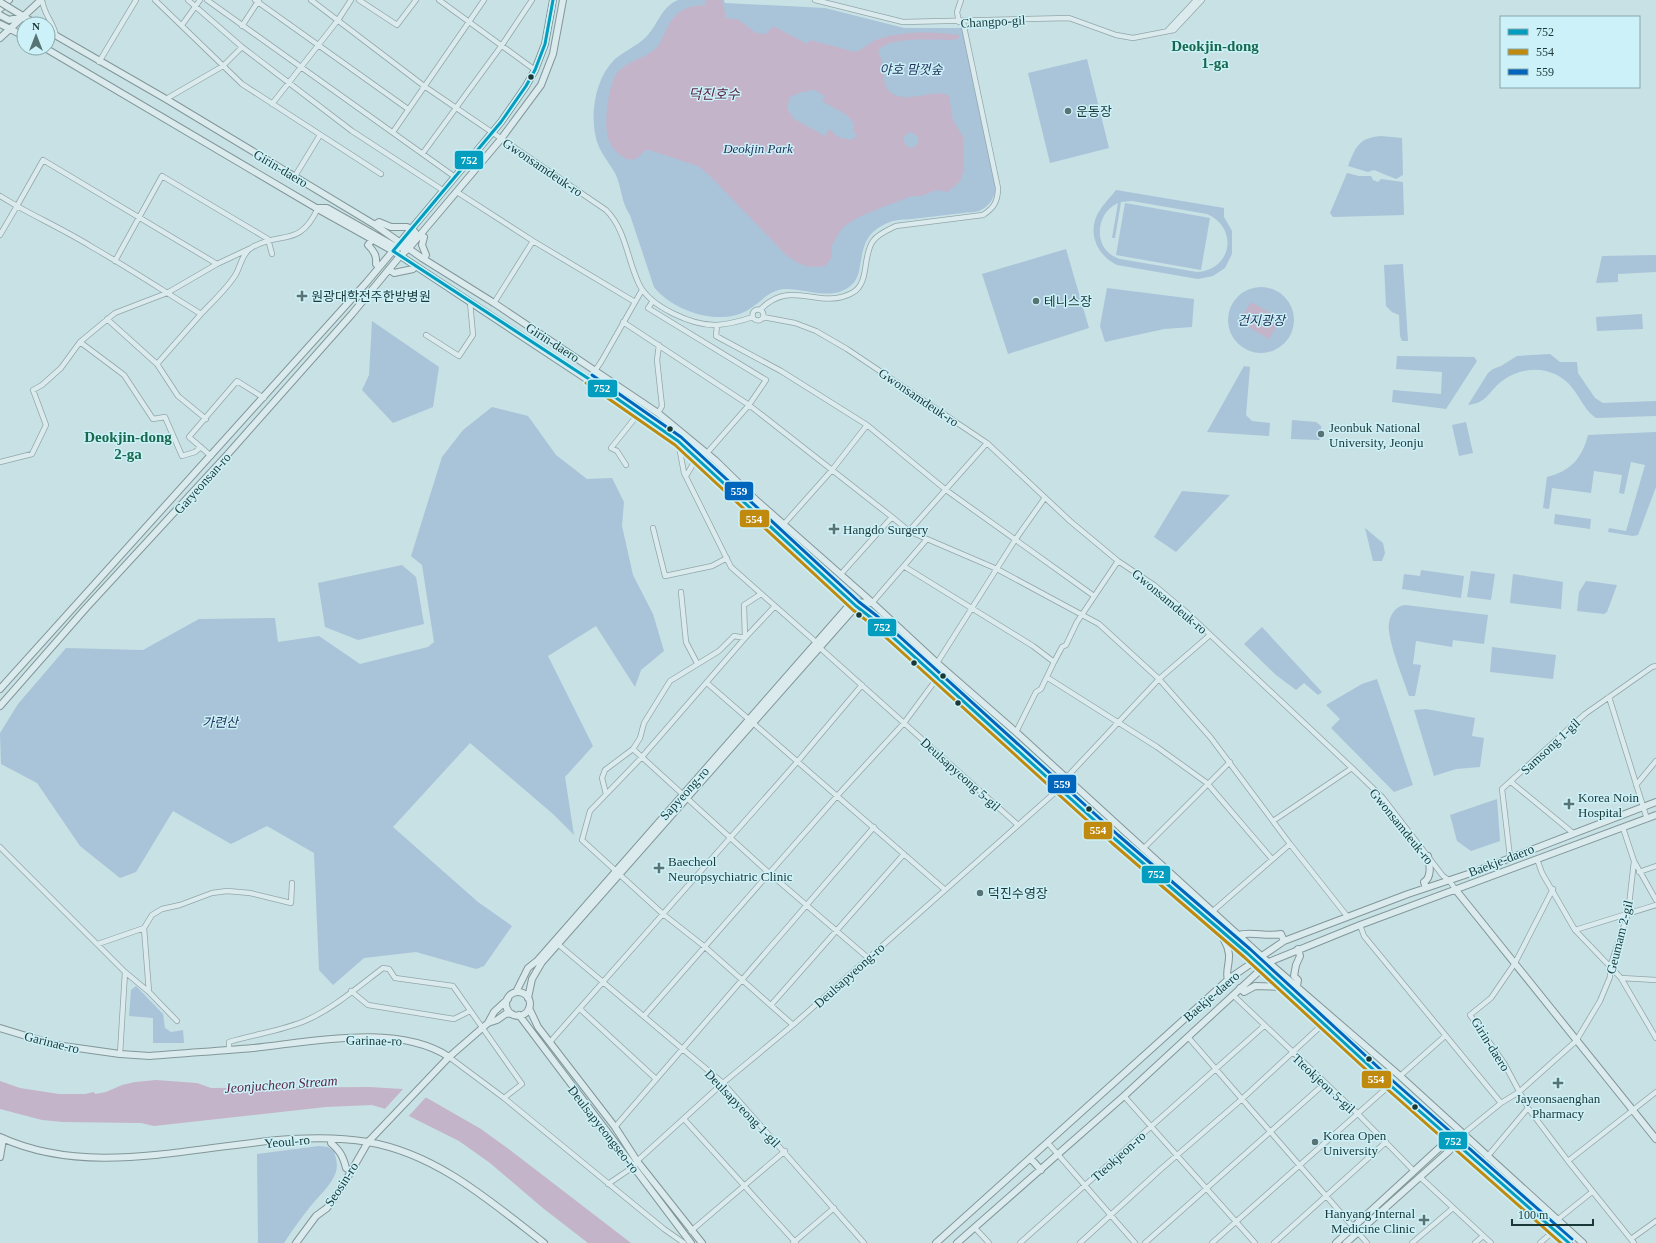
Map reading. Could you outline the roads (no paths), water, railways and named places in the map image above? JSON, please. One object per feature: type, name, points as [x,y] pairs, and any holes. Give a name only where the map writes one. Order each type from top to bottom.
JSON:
[{"type":"street","points":[[0,2],[9,3],[24,16],[41,0],[46,16]]},
{"type":"street","points":[[99,62],[136,0]]},
{"type":"street","points":[[156,0],[242,84],[381,174]]},
{"type":"street","points":[[188,0],[242,47],[352,131],[444,192]]},
{"type":"street","points":[[182,25],[200,0]]},
{"type":"street","points":[[207,0],[455,177]]},
{"type":"street","name":"Gwonsamdeuk-ro","points":[[311,0],[424,86],[606,210],[615,219],[642,290],[653,301],[675,314],[692,321],[717,325],[740,322],[753,317],[757,320],[763,318],[795,323],[822,334],[847,349],[987,444],[1044,499],[1118,561],[1154,585],[1210,635],[1382,798],[1443,876],[1449,880],[1576,1041],[1656,1139]]},
{"type":"street","points":[[272,104],[338,20],[351,0]]},
{"type":"street","points":[[359,0],[397,25],[416,0]]},
{"type":"street","points":[[439,0],[535,70]]},
{"type":"street","points":[[393,132],[484,0]]},
{"type":"street","points":[[423,153],[502,46],[532,0]]},
{"type":"street","points":[[401,247],[412,229],[444,192],[526,86],[535,70],[544,44],[553,0]]},
{"type":"street","points":[[401,247],[419,234],[457,192],[501,139],[541,85],[553,54],[563,0]]},
{"type":"street","name":"Changpo-gil","points":[[817,0],[904,22],[961,22],[1068,18],[1116,35],[1132,38],[1174,30],[1202,0]]},
{"type":"street","points":[[763,318],[763,314],[760,310],[776,297],[783,295],[831,299],[853,293],[859,288],[864,275],[868,250],[873,240],[883,232],[896,226],[983,215],[994,206],[998,198],[998,188],[961,22],[957,12],[961,0]]},
{"type":"street","points":[[1167,31],[1196,0]]},
{"type":"street","points":[[242,26],[257,1],[408,109]]},
{"type":"street","points":[[0,9],[9,3]]},
{"type":"street","points":[[0,15],[9,20],[16,18]]},
{"type":"street","points":[[0,38],[16,23]]},
{"type":"street","points":[[0,24],[16,31]]},
{"type":"street","name":"Girin-daero","points":[[56,36],[295,176],[375,225],[401,247],[424,259],[494,303],[658,413],[707,453],[937,663],[1016,732],[1065,779],[1239,934],[1260,956],[1269,962],[1400,1076],[1583,1243]]},
{"type":"street","points":[[166,100],[223,66],[242,47]]},
{"type":"street","name":"Girin-daero","points":[[56,54],[372,240],[401,247]]},
{"type":"street","points":[[295,176],[320,135]]},
{"type":"street","points":[[0,234],[43,160],[139,219],[217,264]]},
{"type":"street","points":[[115,261],[162,176],[268,239],[272,254]]},
{"type":"street","points":[[457,192],[533,241],[635,302]]},
{"type":"street","points":[[0,196],[115,261],[202,314]]},
{"type":"street","points":[[401,247],[438,203],[438,198]]},
{"type":"street","points":[[0,462],[32,454],[46,425],[33,390],[42,385],[61,368],[80,342],[115,313],[167,293],[217,264],[268,239],[291,238],[301,233],[318,208],[327,208],[401,247]]},
{"type":"street","points":[[375,225],[378,222],[391,227],[407,227],[412,229]]},
{"type":"street","points":[[419,234],[424,237],[422,245],[426,256],[424,259]]},
{"type":"street","points":[[372,240],[368,245],[376,256],[376,264],[379,267]]},
{"type":"street","points":[[494,303],[533,241]]},
{"type":"street","name":"Girin-daero","points":[[401,247],[400,256],[589,379],[678,441],[1115,839],[1227,935],[1390,1085],[1569,1243]]},
{"type":"street","name":"Garyeonsan-ro","points":[[0,706],[86,608],[227,455],[352,314],[400,256],[401,247]]},
{"type":"street","name":"Garyeonsan-ro","points":[[0,689],[264,398],[379,267],[401,247]]},
{"type":"street","points":[[157,364],[235,276],[249,249]]},
{"type":"street","points":[[389,269],[394,273],[413,269],[415,266]]},
{"type":"street","points":[[589,379],[601,362],[642,290]]},
{"type":"street","points":[[653,301],[648,308],[766,380],[749,405],[707,453]]},
{"type":"street","points":[[426,335],[459,356],[473,335],[470,302]]},
{"type":"street","name":"Gwonsamdeuk-ro","points":[[753,317],[754,311],[760,310]]},
{"type":"street","points":[[107,319],[157,364],[178,396],[206,419]]},
{"type":"street","points":[[623,322],[749,405],[909,531],[997,569],[1099,624],[1159,679],[1211,738],[1273,822],[1347,916]]},
{"type":"street","points":[[709,344],[716,336],[717,325]]},
{"type":"street","points":[[716,336],[780,371],[867,425],[946,490],[1094,596]]},
{"type":"street","points":[[80,342],[124,375],[153,419],[165,418],[182,456],[195,452],[201,447]]},
{"type":"street","points":[[658,345],[657,360],[662,406],[658,413]]},
{"type":"street","points":[[211,456],[189,437],[237,381],[264,398]]},
{"type":"street","points":[[626,465],[617,452],[611,448],[639,413]]},
{"type":"street","points":[[784,524],[832,470],[867,425]]},
{"type":"street","name":"Deulsapyeong 5-gil","points":[[678,441],[686,476],[732,567],[1018,825]]},
{"type":"street","points":[[909,531],[987,444]]},
{"type":"street","points":[[686,476],[696,459]]},
{"type":"street","points":[[937,663],[1015,540],[1044,499]]},
{"type":"street","points":[[840,574],[892,518]]},
{"type":"street","points":[[652,528],[665,576],[712,566],[727,558]]},
{"type":"street","points":[[856,604],[872,603],[905,567],[927,539]]},
{"type":"street","points":[[1016,732],[1036,692],[1041,689],[1048,678],[1048,673],[1062,647],[1066,645],[1076,622],[1083,615],[1118,561]]},
{"type":"street","points":[[905,567],[1033,646],[1054,662]]},
{"type":"street","points":[[681,592],[686,642],[697,663]]},
{"type":"street","points":[[744,638],[744,605],[762,594]]},
{"type":"street","name":"Sapyeong-ro","points":[[441,1065],[488,1023],[494,1012],[516,992],[528,968],[538,960],[685,797],[818,645],[856,604],[866,597]]},
{"type":"street","points":[[775,606],[744,638],[707,683],[641,758],[590,811],[582,840],[663,914],[705,947],[793,1025]]},
{"type":"street","points":[[1065,779],[1159,679],[1210,635]]},
{"type":"street","points":[[606,794],[602,778],[605,770],[633,749],[640,738],[644,723],[670,680],[719,651],[734,636],[744,638]]},
{"type":"street","name":"Samsong 1-gil","points":[[1510,857],[1502,789],[1585,714],[1652,667],[1656,666]]},
{"type":"street","points":[[644,1016],[837,796],[904,723],[938,677]]},
{"type":"street","points":[[1048,678],[1157,747],[1207,783],[1272,859]]},
{"type":"street","points":[[707,683],[944,889]]},
{"type":"street","points":[[550,1042],[798,761],[862,685]]},
{"type":"street","points":[[1609,697],[1647,819]]},
{"type":"street","points":[[633,749],[641,758],[806,906],[868,957]]},
{"type":"street","points":[[1636,785],[1656,761]]},
{"type":"street","points":[[1143,849],[1207,783],[1230,762]]},
{"type":"street","points":[[1273,822],[1352,768]]},
{"type":"street","points":[[1511,782],[1573,833]]},
{"type":"street","name":"Deulsapyeong-ro","points":[[633,1167],[637,1161],[723,1084],[793,1025],[944,889],[1060,788]]},
{"type":"street","name":"Baekje-daero","points":[[936,1243],[1228,980],[1284,940],[1656,802]]},
{"type":"street","name":"Baekje-daero","points":[[957,1243],[1124,1096],[1269,962],[1360,925],[1656,815]]},
{"type":"street","points":[[615,1127],[874,828]]},
{"type":"street","name":"Geumam 2-gil","points":[[1576,1041],[1600,1001],[1610,977],[1610,967],[1628,914],[1634,861],[1623,828]]},
{"type":"street","points":[[1213,911],[1290,844]]},
{"type":"street","points":[[0,847],[125,972],[149,992],[177,1021]]},
{"type":"street","points":[[771,1005],[904,854]]},
{"type":"street","points":[[1426,888],[1424,882],[1427,880],[1430,872],[1428,856]]},
{"type":"street","points":[[1537,859],[1542,873],[1553,889],[1575,930],[1621,978],[1656,1038]]},
{"type":"street","points":[[1634,861],[1656,900]]},
{"type":"street","points":[[1640,872],[1656,866]]},
{"type":"street","name":"Sapyeong-ro","points":[[543,1034],[529,1008],[528,998],[532,979],[542,962],[559,945],[617,872]]},
{"type":"street","points":[[149,992],[144,928],[152,915],[162,909],[180,906],[212,893],[227,891],[250,893],[291,903],[292,883]]},
{"type":"street","points":[[1515,963],[1531,929],[1553,889]]},
{"type":"street","points":[[1575,930],[1656,905]]},
{"type":"street","points":[[1360,925],[1364,936],[1445,1036],[1400,1076]]},
{"type":"street","points":[[98,944],[144,928]]},
{"type":"street","points":[[1239,934],[1245,932],[1261,936],[1281,934],[1284,940]]},
{"type":"street","points":[[1227,935],[1224,940],[1230,954],[1230,963],[1226,974],[1228,980]]},
{"type":"street","name":"Deulsapyeong 1-gil","points":[[559,945],[723,1084],[785,1151],[864,1243]]},
{"type":"street","points":[[1297,986],[1298,980],[1294,976],[1296,965],[1300,956],[1298,949]]},
{"type":"street","name":"Girin-daero","points":[[1515,963],[1491,998],[1470,1015],[1504,1063],[1528,1108],[1592,1192],[1634,1243]]},
{"type":"street","points":[[229,1050],[229,1042],[272,1031],[306,1020],[320,1013],[383,968],[389,969],[395,978],[453,986],[522,1084],[504,1098]]},
{"type":"street","points":[[120,1054],[125,972]]},
{"type":"street","points":[[1621,978],[1656,980]]},
{"type":"street","points":[[1240,988],[1244,992],[1255,986],[1284,987]]},
{"type":"street","points":[[352,991],[368,1005],[454,1019],[470,1011]]},
{"type":"street","points":[[516,992],[523,993],[528,998]]},
{"type":"street","name":"Tteokjeon 5-gil","points":[[1233,995],[1324,1084],[1358,1114],[1414,1171]]},
{"type":"street","points":[[508,999],[508,1008],[515,1014]]},
{"type":"street","points":[[488,1023],[497,1020],[507,1013],[525,1013],[529,1008]]},
{"type":"street","points":[[580,1009],[656,1079]]},
{"type":"street","name":"Deulsapyeongseo-ro","points":[[515,1014],[691,1243]]},
{"type":"street","points":[[1080,1243],[1161,1169],[1242,1099],[1323,1024]]},
{"type":"street","name":"Tteokjeon-ro","points":[[1020,1242],[1264,1026]]},
{"type":"street","name":"Garinae-ro","points":[[0,1028],[56,1045],[120,1054],[150,1056],[374,1038],[417,1042],[438,1049],[504,1098],[608,1184],[684,1243]]},
{"type":"street","name":"Deulsapyeongseo-ro","points":[[543,1034],[615,1127],[637,1161],[702,1243]]},
{"type":"street","name":"Girin-daero","points":[[1445,1036],[1501,1102]]},
{"type":"street","points":[[1188,1037],[1299,1166],[1328,1196],[1367,1243]]},
{"type":"street","points":[[1336,1243],[1356,1230],[1420,1177],[1457,1143],[1463,1134],[1501,1102],[1519,1092],[1576,1041]]},
{"type":"street","name":"Seosin-ro","points":[[296,1243],[316,1216],[328,1208],[368,1142],[441,1065]]},
{"type":"street","points":[[1145,1243],[1324,1084]]},
{"type":"street","points":[[1212,1243],[1255,1203],[1390,1085]]},
{"type":"street","points":[[1568,1161],[1634,1111],[1656,1092]]},
{"type":"street","points":[[1124,1096],[1205,1189],[1255,1243]]},
{"type":"street","points":[[1487,1157],[1528,1108]]},
{"type":"street","points":[[684,1119],[745,1185],[795,1243],[834,1208]]},
{"type":"street","points":[[1346,1243],[1356,1230],[1414,1171],[1450,1138],[1463,1134]]},
{"type":"street","name":"Yeoul-ro","points":[[0,1157],[2,1138],[46,1151],[92,1157],[127,1157],[294,1140],[331,1139],[368,1142],[416,1157],[450,1172],[488,1199],[543,1243]]},
{"type":"street","points":[[331,1139],[331,1142],[342,1153],[346,1168],[351,1171]]},
{"type":"street","points":[[1274,1243],[1328,1196],[1386,1142]]},
{"type":"street","name":"Tteokjeon-ro","points":[[1048,1143],[1134,1243]]},
{"type":"street","name":"Deulsapyeong 1-gil","points":[[691,1231],[785,1151]]},
{"type":"street","points":[[1030,1159],[1041,1170]]},
{"type":"street","points":[[608,1184],[633,1167]]},
{"type":"street","points":[[1420,1177],[1491,1243]]},
{"type":"street","points":[[1557,1220],[1592,1192]]},
{"type":"street","points":[[1412,1243],[1453,1208]]},
{"type":"street","points":[[1631,1239],[1656,1222]]},
{"type":"street","points":[[975,1228],[989,1243]]},
{"type":"street","points":[[1540,1243],[1555,1230]]},
{"type":"street","points":[[1475,1243],[1483,1236]]},
{"type":"water","name":"덕진호수","points":[[705,0],[722,0],[726,18],[739,20],[756,33],[766,34],[773,26],[807,44],[810,40],[855,52],[861,50],[876,40],[906,33],[928,32],[959,35],[959,38],[954,40],[898,41],[883,46],[878,53],[881,58],[885,84],[887,89],[892,93],[904,97],[939,93],[949,96],[953,120],[963,137],[964,169],[960,181],[948,192],[936,190],[921,196],[911,196],[855,219],[847,224],[838,233],[832,245],[832,257],[825,266],[814,267],[800,264],[786,255],[711,177],[698,166],[649,150],[646,150],[635,159],[628,160],[622,157],[611,145],[606,127],[608,100],[614,78],[623,67],[653,51],[658,46],[672,19],[680,11],[691,7],[705,5]],"holes":[[[814,90],[825,96],[822,101],[847,115],[854,124],[854,132],[857,136],[851,140],[838,137],[829,129],[825,136],[794,119],[787,108],[790,97],[802,92]],[[911,132],[918,137],[918,142],[913,147],[906,146],[903,139],[905,135]]]},
{"type":"water","points":[[1251,302],[1281,319],[1269,339],[1239,322]]},
{"type":"water","points":[[156,1080],[197,1083],[211,1088],[370,1087],[402,1089],[427,1098],[481,1129],[631,1243],[588,1243],[544,1209],[490,1163],[459,1141],[409,1116],[372,1105],[326,1107],[154,1126],[141,1123],[63,1122],[42,1120],[0,1109],[0,1081],[20,1088],[59,1094],[85,1094],[94,1092],[95,1094],[106,1092],[122,1085],[135,1082]]},
{"type":"place","name":"운동장","points":[[1068,111]]},
{"type":"place","name":"원광대학전주한방병원","points":[[302,296]]},
{"type":"place","name":"테니스장","points":[[1036,301]]},
{"type":"place","name":"Jeonbuk National University, Jeonju","points":[[1321,434]]},
{"type":"place","name":"Hangdo Surgery","points":[[834,529]]},
{"type":"place","name":"Korea Noin Hospital","points":[[1569,804]]},
{"type":"place","name":"Baecheol Neuropsychiatric Clinic","points":[[659,868]]},
{"type":"place","name":"덕진수영장","points":[[980,893]]},
{"type":"place","name":"Jayeonsaenghan Pharmacy","points":[[1558,1083]]},
{"type":"place","name":"Korea Open University","points":[[1315,1142]]},
{"type":"place","name":"Hanyang Internal Medicine Clinic","points":[[1424,1220]]},
{"type":"district","name":"Deokjin-dong 1-ga","points":[[1215,54]]},
{"type":"district","name":"Deokjin-dong 2-ga","points":[[128,446]]},
{"type":"park label","name":"야호 맘껏숲","points":[[911,69]]},
{"type":"park label","name":"Deokjin Park","points":[[758,148]]},
{"type":"park label","name":"건지광장","points":[[1261,320]]},
{"type":"park label","name":"가련산","points":[[220,722]]},
{"type":"water label","name":"Jeonjucheon Stream","points":[[281,1084]]}]
